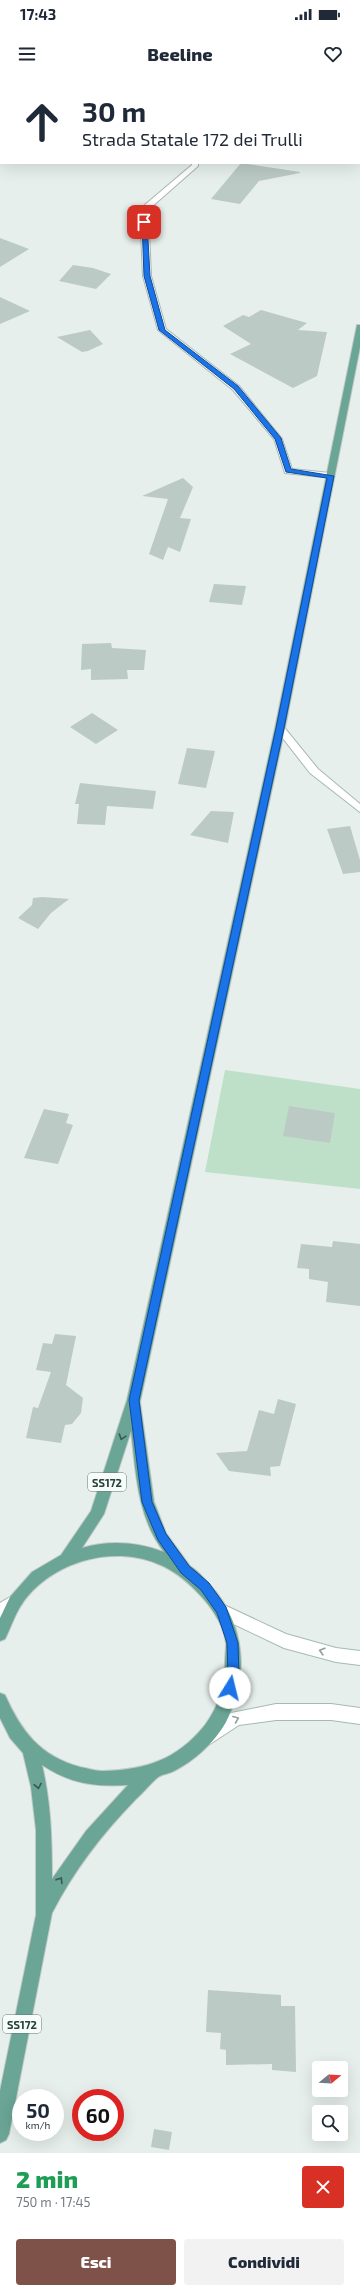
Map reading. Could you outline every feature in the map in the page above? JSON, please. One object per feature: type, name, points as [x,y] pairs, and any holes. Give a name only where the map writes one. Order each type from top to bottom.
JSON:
[{"type":"main road","name":"SS172","points":[[67,1558],[97,1514],[134,1400],[280,728],[360,328]]},
{"type":"main road","name":"SS172","points":[[134,1400],[147,1502],[161,1537],[185,1570]]},
{"type":"main road","points":[[0,1634],[3,1623],[15,1601],[38,1576],[67,1558],[96,1550],[126,1548],[156,1554],[185,1570],[205,1586],[222,1611],[233,1643],[233,1677],[224,1710],[204,1740],[179,1761],[150,1775],[106,1781],[65,1772],[30,1748],[10,1724],[0,1700]]},
{"type":"main road","name":"SS172","points":[[30,1748],[39,1787],[44,1830],[44,1915]]},
{"type":"main road","name":"SS172","points":[[0,2134],[44,1915],[56,1886],[77,1852],[115,1807],[150,1775]]},
{"type":"street","points":[[195,164],[195,166],[144,209],[147,276],[162,330],[236,388],[278,438],[288,471],[330,476]]},
{"type":"street","points":[[280,728],[314,771],[360,809]]},
{"type":"street","points":[[0,1611],[15,1601]]},
{"type":"street","points":[[222,1611],[284,1640],[336,1655],[360,1658]]},
{"type":"street","points":[[204,1740],[236,1718],[276,1712],[331,1712],[360,1716]]},
{"type":"green space","points":[[225,1070],[360,1089],[360,1189],[205,1172]]},
{"type":"building","points":[[240,164],[300,172],[259,181],[240,204],[211,199]]},
{"type":"building","points":[[0,238],[29,249],[0,267]]},
{"type":"building","points":[[73,265],[93,268],[111,274],[96,289],[59,281]]},
{"type":"building","points":[[0,297],[30,311],[0,324]]},
{"type":"building","points":[[261,310],[307,323],[298,330],[327,332],[317,376],[293,388],[230,354],[251,344],[223,326],[243,315],[249,317]]},
{"type":"building","points":[[90,330],[103,344],[88,351],[82,352],[57,337]]},
{"type":"building","points":[[183,478],[193,487],[180,518],[191,519],[180,552],[168,547],[163,560],[149,554],[168,499],[142,496]]},
{"type":"building","points":[[214,584],[246,586],[242,605],[209,602]]},
{"type":"building","points":[[111,643],[112,648],[146,650],[144,670],[127,670],[128,679],[91,680],[91,669],[81,670],[82,644]]},
{"type":"building","points":[[92,713],[118,730],[96,744],[70,727]]},
{"type":"building","points":[[187,748],[215,751],[206,788],[178,784]]},
{"type":"building","points":[[80,783],[156,791],[153,809],[107,806],[105,825],[77,824],[79,804],[75,804]]},
{"type":"building","points":[[211,811],[234,812],[228,843],[190,835]]},
{"type":"building","points":[[350,826],[360,860],[360,872],[343,874],[327,829]]},
{"type":"building","points":[[42,897],[69,899],[51,913],[38,929],[18,918],[32,905],[33,898]]},
{"type":"building","points":[[289,1106],[335,1113],[330,1143],[283,1136]]},
{"type":"building","points":[[44,1109],[69,1114],[66,1123],[73,1125],[58,1164],[24,1158]]},
{"type":"building","points":[[333,1241],[360,1244],[360,1306],[326,1302],[328,1282],[309,1279],[309,1269],[297,1268],[301,1244],[332,1247]]},
{"type":"building","points":[[55,1334],[76,1336],[66,1385],[83,1398],[81,1413],[72,1424],[65,1425],[61,1443],[26,1438],[33,1407],[38,1408],[51,1372],[36,1370],[43,1343],[52,1344]]},
{"type":"building","points":[[278,1399],[296,1404],[280,1466],[270,1467],[271,1476],[229,1471],[216,1453],[247,1451],[259,1410],[274,1414]]},
{"type":"building","points":[[208,1990],[281,1995],[281,2006],[295,2006],[296,2072],[272,2070],[272,2064],[226,2065],[226,2050],[220,2049],[221,2033],[206,2032]]},
{"type":"building","points":[[154,2129],[172,2132],[169,2150],[151,2147]]},
{"type":"route","points":[[144,222],[147,276],[162,330],[236,388],[278,438],[288,471],[330,476],[280,728],[134,1400],[147,1502],[161,1537],[185,1570],[205,1586],[222,1611],[233,1643],[233,1677],[230,1688]]}]
